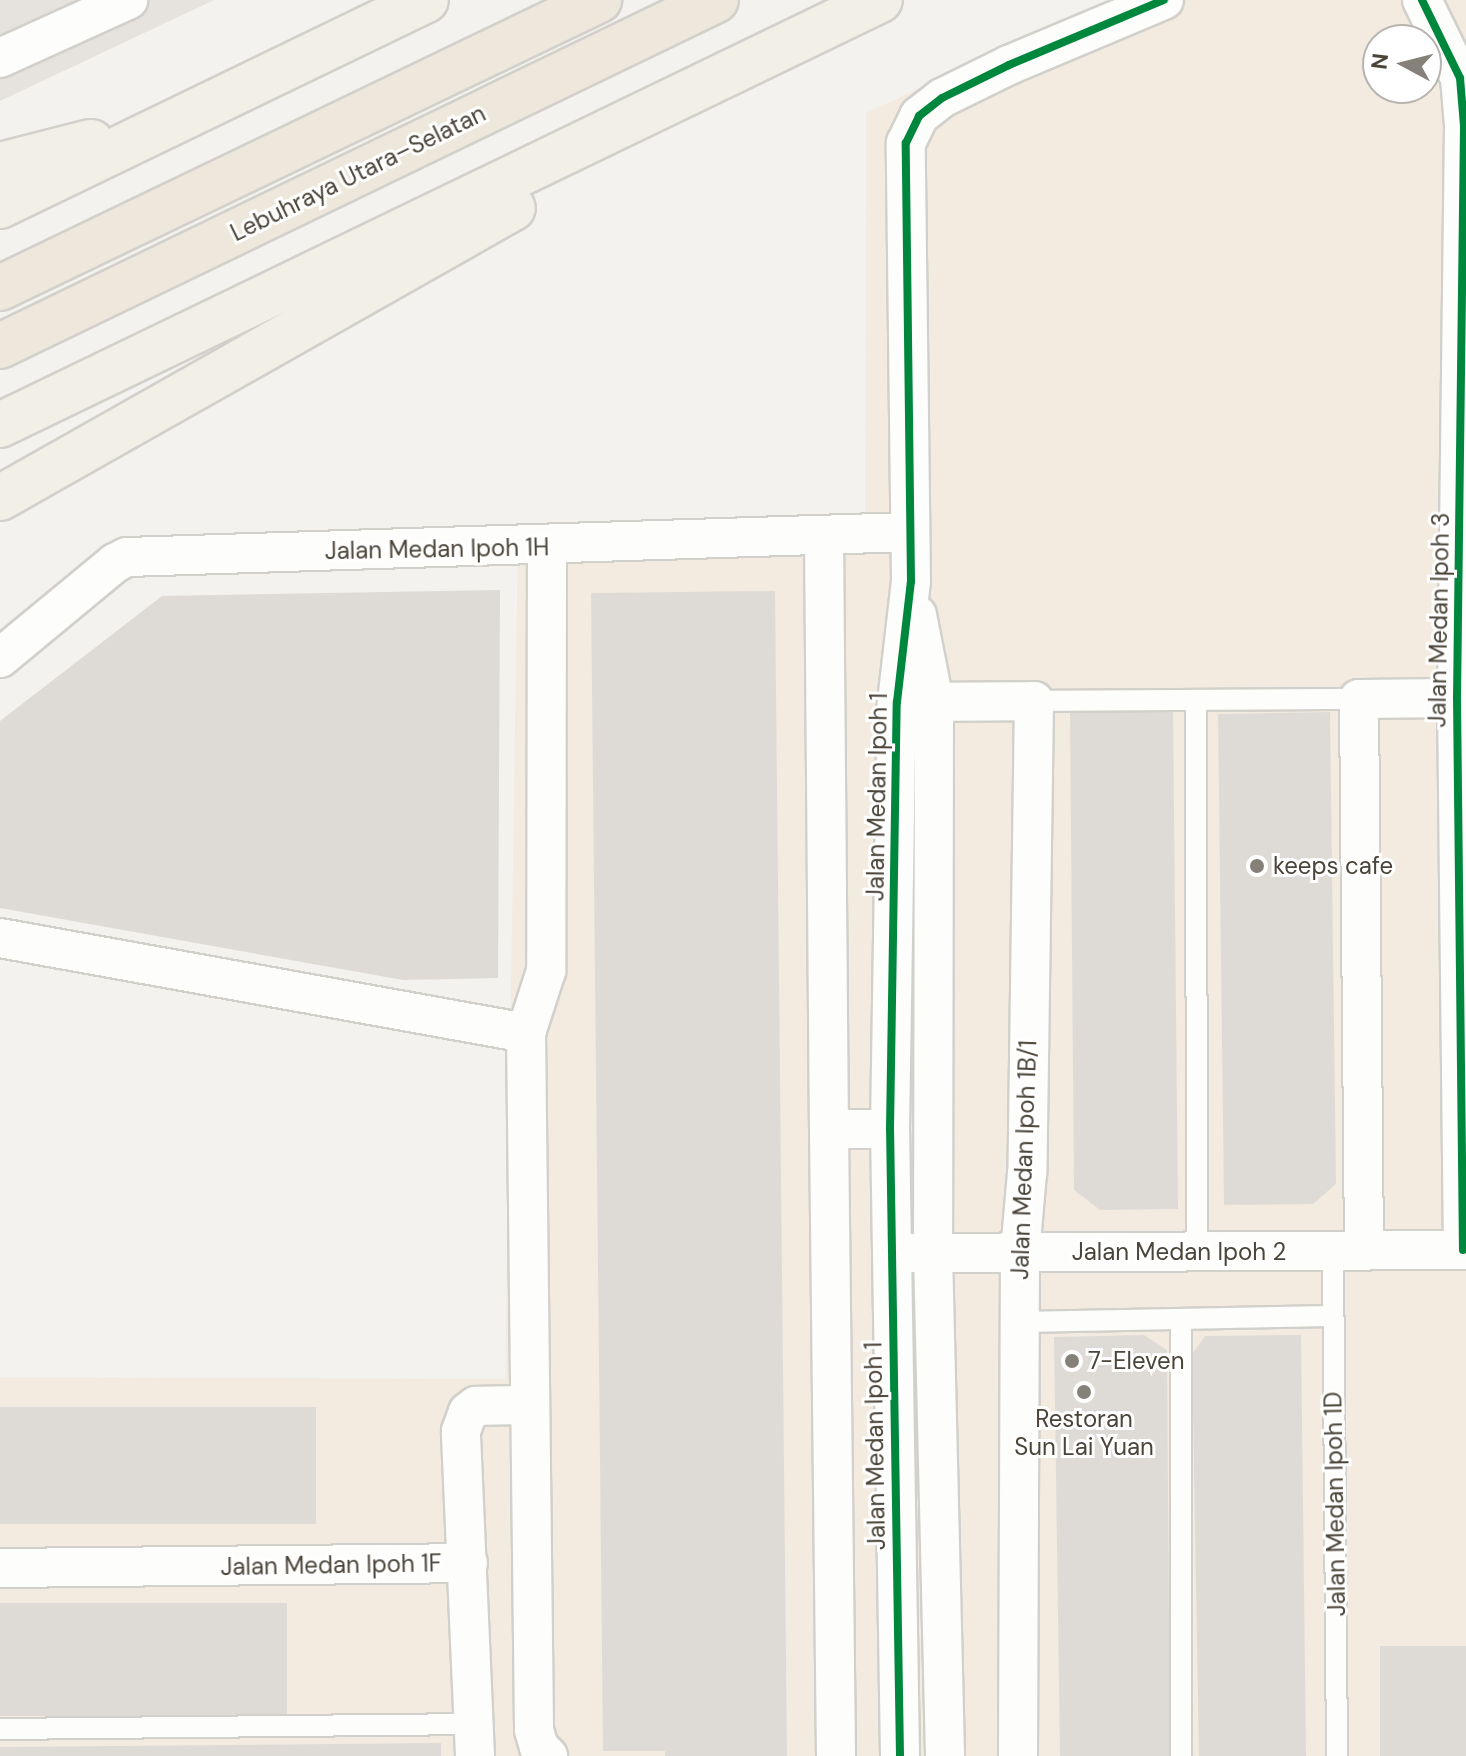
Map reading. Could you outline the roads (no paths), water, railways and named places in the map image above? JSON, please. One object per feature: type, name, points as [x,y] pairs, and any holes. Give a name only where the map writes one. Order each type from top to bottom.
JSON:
[{"type":"highway","points":[[0,288],[599,0]]},
{"type":"highway","name":"Lebuhraya Utara–Selatan","points":[[0,346],[716,0]]},
{"type":"main road","points":[[0,206],[426,0]]},
{"type":"main road","points":[[0,425],[880,0]]},
{"type":"main road","points":[[0,165],[165,125]]},
{"type":"main road","points":[[0,498],[547,189],[612,131]]},
{"type":"street","points":[[0,58],[128,0]]},
{"type":"street","name":"Jalan Medan Ipoh 1","points":[[900,1756],[890,1129],[897,702],[911,581],[905,158],[911,129],[929,105],[1009,65],[1164,0]]},
{"type":"street","name":"Jalan Medan Ipoh 3","points":[[1422,0],[1460,78],[1464,126],[1457,698],[1464,1250]]},
{"type":"street","name":"Jalan Medan Ipoh 1H","points":[[0,658],[115,563],[127,557],[547,546],[910,532]]},
{"type":"street","points":[[824,537],[836,1756]]},
{"type":"street","points":[[547,546],[546,971],[526,1033],[534,1730],[539,1747],[548,1756]]},
{"type":"street","name":"Jalan Medan Ipoh 1","points":[[911,581],[934,702],[933,1253],[945,1756]]},
{"type":"street","points":[[1348,1251],[1359,699],[1457,698]]},
{"type":"street","points":[[897,702],[1034,701]]},
{"type":"street","name":"Jalan Medan Ipoh 1B/1","points":[[1018,1756],[1020,1253],[1027,1173],[1034,701]]},
{"type":"street","points":[[0,938],[526,1033]]},
{"type":"street","points":[[829,1129],[890,1129]]},
{"type":"street","name":"Jalan Medan Ipoh 2","points":[[892,1254],[1464,1250]]},
{"type":"street","points":[[468,1563],[463,1421],[468,1412],[486,1404],[530,1405]]},
{"type":"street","name":"Jalan Medan Ipoh 1F","points":[[0,1568],[468,1563],[475,1740]]},
{"type":"lane","points":[[1034,701],[1359,699]]},
{"type":"lane","points":[[1196,700],[1197,1252]]},
{"type":"lane","name":"Jalan Medan Ipoh 1D","points":[[1337,1756],[1333,1316],[1348,1251]]},
{"type":"lane","points":[[1019,1322],[1333,1316]]},
{"type":"lane","points":[[1181,1320],[1181,1756]]},
{"type":"lane","points":[[0,1729],[475,1740]]},
{"type":"place","name":"keeps cafe","points":[[1257,866]]},
{"type":"place","name":"7-Eleven","points":[[1072,1361]]},
{"type":"place","name":"Restoran Sun Lai Yuan","points":[[1084,1392]]}]
